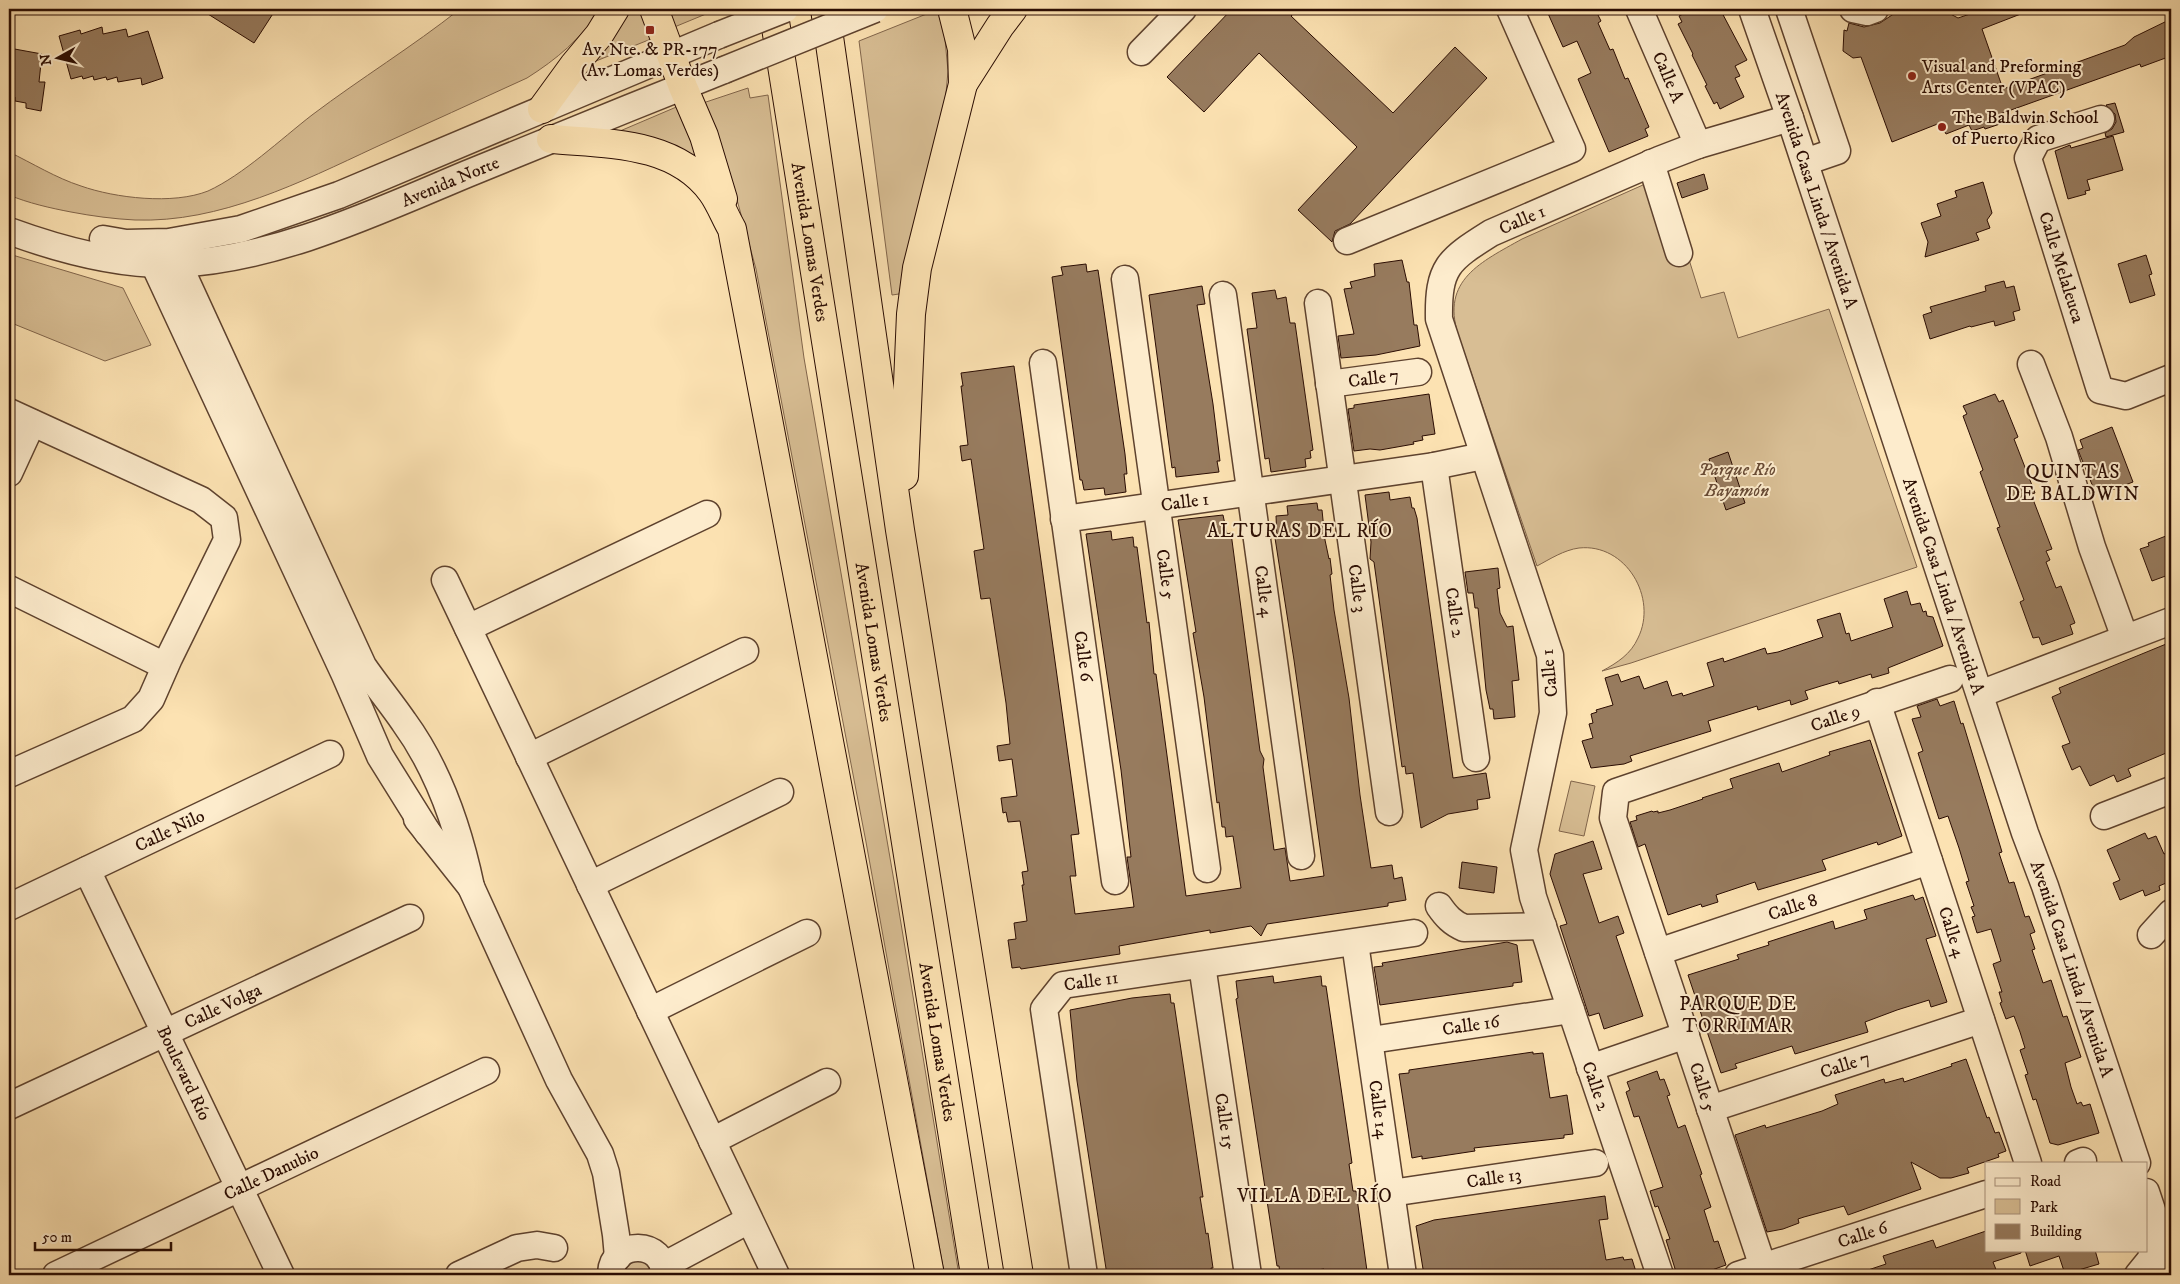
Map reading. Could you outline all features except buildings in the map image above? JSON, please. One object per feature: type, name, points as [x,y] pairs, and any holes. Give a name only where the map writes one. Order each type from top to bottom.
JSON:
[{"type":"highway","points":[[542,109],[574,65],[600,35],[615,9]]},
{"type":"highway","points":[[654,9],[683,87],[704,136],[732,229],[930,1275]]},
{"type":"highway","name":"Avenida Lomas Verdes","points":[[773,9],[975,1275]]},
{"type":"highway","points":[[825,9],[900,530],[1019,1275]]},
{"type":"highway","points":[[900,530],[907,438],[911,314],[917,268],[963,84],[962,49],[952,9]]},
{"type":"highway","points":[[963,84],[1000,26],[1014,9]]},
{"type":"highway","points":[[551,139],[630,146],[654,151],[675,161],[693,172],[712,192],[732,229]]},
{"type":"street","name":"Avenida Norte","points":[[9,231],[80,252],[115,260],[161,254],[339,195],[784,9]]},
{"type":"street","name":"Avenida Norte","points":[[9,212],[81,235],[126,243],[161,254],[222,260],[301,239],[405,200],[551,139],[875,9]]},
{"type":"street","points":[[1141,52],[1183,9]]},
{"type":"street","points":[[1347,241],[1572,149],[1510,9]]},
{"type":"street","name":"Calle A","points":[[1639,9],[1698,145]]},
{"type":"street","points":[[1755,10],[1771,16],[1790,9],[1840,161],[1805,162]]},
{"type":"street","points":[[1853,9],[1867,12],[1876,9]]},
{"type":"street","name":"Avenida Casa Linda / Avenida A","points":[[1755,10],[1980,694],[2137,1162]]},
{"type":"street","name":"Calle 1","points":[[1534,897],[1524,850],[1553,713],[1550,655],[1439,320],[1441,282],[1451,262],[1465,249],[1491,233],[1698,145],[1790,118]]},
{"type":"street","name":"Calle Melaleuca","points":[[2101,119],[2038,139],[2028,158],[2100,390],[2126,396],[2171,378]]},
{"type":"street","points":[[1652,163],[1679,253]]},
{"type":"street","points":[[161,254],[380,756],[428,832]]},
{"type":"street","points":[[161,254],[364,666],[405,723],[425,757],[462,844],[471,888]]},
{"type":"street","name":"Calle 5","points":[[1125,279],[1207,869]]},
{"type":"street","name":"Calle 4","points":[[1223,295],[1301,856]]},
{"type":"street","name":"Calle 3","points":[[1318,304],[1390,812]]},
{"type":"street","name":"Calle 6","points":[[1043,363],[1115,881]]},
{"type":"street","points":[[2031,364],[2059,437],[2092,547],[2125,638]]},
{"type":"street","name":"Calle 7","points":[[1329,384],[1418,372]]},
{"type":"street","points":[[9,412],[201,500],[224,518],[226,540],[151,699],[133,719],[9,774]]},
{"type":"street","points":[[9,473],[32,423]]},
{"type":"street","name":"Calle 1","points":[[1064,519],[1434,466],[1483,456]]},
{"type":"street","name":"Calle 2","points":[[1434,466],[1476,758]]},
{"type":"street","points":[[468,628],[707,514]]},
{"type":"street","points":[[445,580],[776,1275]]},
{"type":"street","points":[[9,589],[165,666]]},
{"type":"street","points":[[1980,694],[2171,621]]},
{"type":"street","points":[[529,757],[745,651]]},
{"type":"street","points":[[345,675],[347,698],[354,728],[364,753],[386,784],[428,832],[471,888],[559,1080],[600,1154],[606,1173],[617,1190],[627,1224],[618,1265],[656,1255],[663,1270],[749,1220]]},
{"type":"street","name":"Calle 9","points":[[1616,792],[1877,702],[1950,679]]},
{"type":"street","name":"Calle 4","points":[[1877,702],[2028,1162]]},
{"type":"street","name":"Calle Nilo","points":[[9,907],[330,754]]},
{"type":"street","points":[[396,781],[407,783],[420,778],[424,771],[425,757]]},
{"type":"street","points":[[2104,816],[2171,790]]},
{"type":"street","points":[[590,885],[780,792]]},
{"type":"street","name":"Calle 5","points":[[1616,792],[1613,818],[1763,1267]]},
{"type":"street","name":"Calle 8","points":[[1658,952],[1929,862]]},
{"type":"street","name":"Boulevard Río","points":[[87,870],[281,1275]]},
{"type":"street","name":"Calle 2","points":[[1534,897],[1660,1275]]},
{"type":"street","points":[[1439,906],[1451,920],[1464,928],[1543,926]]},
{"type":"street","points":[[2150,935],[2171,914]]},
{"type":"street","name":"Calle Volga","points":[[9,1106],[410,918]]},
{"type":"street","points":[[650,1012],[807,933]]},
{"type":"street","name":"Calle 11","points":[[1084,1275],[1044,1009],[1063,985],[1414,933]]},
{"type":"street","name":"Calle 14","points":[[1355,943],[1403,1275]]},
{"type":"street","name":"Calle 15","points":[[1202,965],[1248,1275]]},
{"type":"street","name":"Calle 16","points":[[1370,1040],[1571,1010]]},
{"type":"street","name":"Calle 7","points":[[1710,1109],[1981,1020]]},
{"type":"street","points":[[1590,1068],[1686,1035]]},
{"type":"street","name":"Calle Danubio","points":[[56,1275],[486,1072]]},
{"type":"street","points":[[712,1141],[827,1082]]},
{"type":"street","name":"Calle 13","points":[[1392,1193],[1595,1163]]},
{"type":"street","name":"Calle 6","points":[[1738,1275],[1985,1194]]},
{"type":"street","points":[[2148,1198],[2171,1267]]},
{"type":"street","points":[[2138,1275],[2151,1259],[2156,1223]]},
{"type":"street","points":[[459,1275],[517,1248],[537,1245],[554,1248]]},
{"type":"green space","points":[[460,9],[600,9],[585,30],[568,48],[527,78],[319,174],[259,198],[198,215],[167,219],[135,220],[63,210],[31,203],[9,195],[9,152],[72,183],[110,194],[161,199],[178,198],[208,191],[235,176],[312,115]]},
{"type":"green space","points":[[625,9],[646,9],[656,37],[591,63]]},
{"type":"green space","points":[[665,9],[718,9],[672,28]]},
{"type":"green space","points":[[939,9],[944,29],[948,71],[945,104],[899,294],[892,295],[859,41]]},
{"type":"green space","points":[[748,88],[750,98],[768,95],[804,358],[894,881],[959,1275],[945,1275],[943,1267],[866,842],[756,269],[728,167],[703,103]]},
{"type":"green space","points":[[681,105],[711,175],[613,134]]},
{"type":"green space","name":"Parque Río Bayamón","points":[[1663,176],[1701,298],[1724,292],[1738,338],[1829,309],[1917,567],[1602,671],[1623,658],[1632,649],[1638,638],[1643,622],[1644,606],[1641,591],[1634,576],[1624,564],[1611,554],[1596,549],[1573,549],[1537,566],[1458,334],[1454,315],[1455,300],[1460,286],[1468,275],[1492,256],[1522,239]]},
{"type":"green space","points":[[9,254],[123,288],[151,345],[105,361],[9,322]]},
{"type":"green space","points":[[1571,781],[1595,786],[1584,836],[1559,831]]},
{"type":"green space","points":[[644,1258],[655,1275],[620,1275],[622,1265]]},
{"type":"place","name":"Av. Nte. & PR-177 (Av. Lomas Verdes)","points":[[650,30]]},
{"type":"place","name":"Visual and Preforming Arts Center (VPAC)","points":[[1912,76]]},
{"type":"place","name":"The Baldwin School of Puerto Rico","points":[[1942,127]]},
{"type":"district","name":"QUINTAS DE BALDWIN","points":[[2073,482]]},
{"type":"district","name":"ALTURAS DEL RÍO","points":[[1300,530]]},
{"type":"district","name":"PARQUE DE TORRIMAR","points":[[1738,1014]]},
{"type":"district","name":"VILLA DEL RÍO","points":[[1315,1195]]}]
